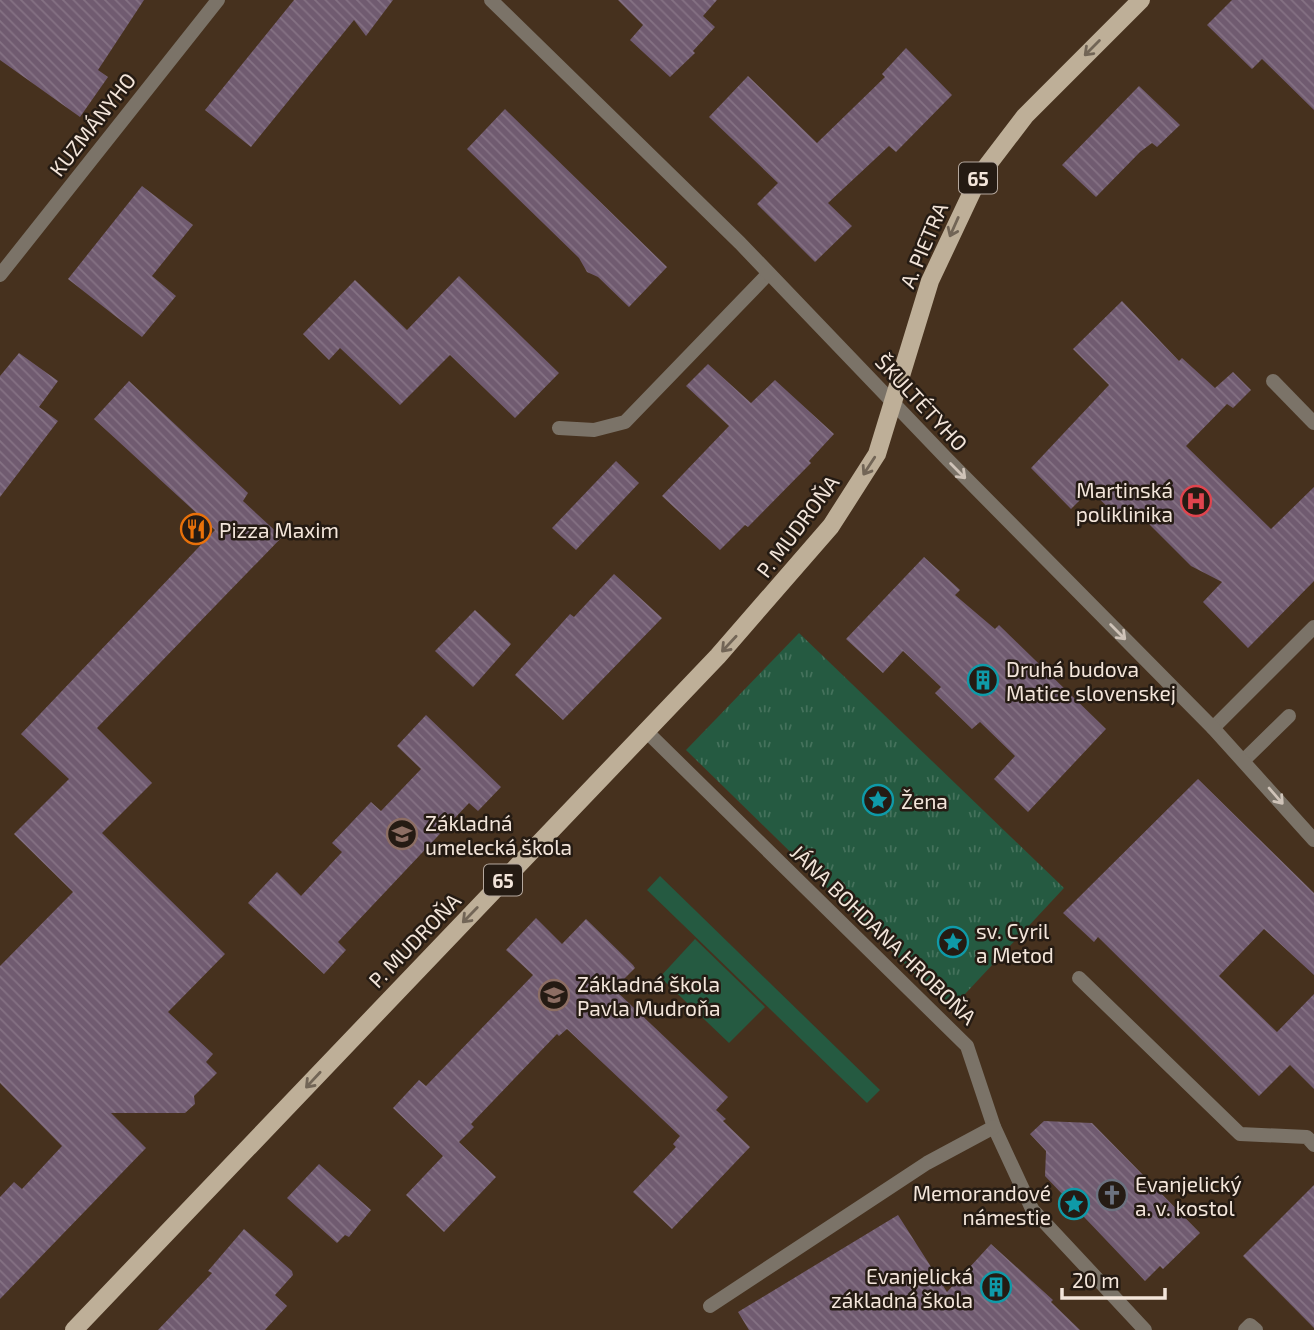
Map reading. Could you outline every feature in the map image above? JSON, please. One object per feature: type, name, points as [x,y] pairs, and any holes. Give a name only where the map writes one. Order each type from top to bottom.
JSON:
[{"type":"main road","name":"A. PIETRA","points":[[895,403],[930,281],[980,175],[1025,116],[1141,0]]},
{"type":"main road","name":"P. MUDROŇA","points":[[74,1330],[774,595],[831,526],[877,454],[895,403]]},
{"type":"street","name":"KUZMÁNYHO","points":[[0,275],[218,0]]},
{"type":"street","name":"ŠKULTÉTYHO","points":[[491,0],[684,187],[1213,727],[1314,840]]},
{"type":"street","points":[[559,428],[594,430],[625,422],[768,274]]},
{"type":"street","points":[[1273,381],[1314,423]]},
{"type":"street","points":[[1213,727],[1314,627]]},
{"type":"street","points":[[1244,760],[1289,716]]},
{"type":"street","name":"JÁNA BOHDANA HROBOŇA","points":[[645,730],[967,1046],[994,1127],[1032,1209],[1145,1330]]},
{"type":"street","points":[[1079,978],[1240,1134],[1307,1137],[1314,1144]]},
{"type":"street","points":[[710,1306],[927,1163],[994,1127]]},
{"type":"street","points":[[1245,1330],[1250,1325],[1256,1330]]},
{"type":"green space","points":[[799,633],[1064,888],[951,1009],[686,750]]},
{"type":"green space","points":[[660,876],[880,1090],[867,1103],[647,890]]},
{"type":"green space","points":[[695,939],[765,1007],[729,1043],[660,977]]},
{"type":"building","points":[[0,0],[144,0],[98,70],[108,77],[80,117],[0,60]]},
{"type":"building","points":[[294,0],[393,0],[366,36],[354,20],[251,147],[205,110]]},
{"type":"building","points":[[618,0],[717,0],[703,16],[715,27],[693,51],[695,53],[670,77],[630,40],[643,25]]},
{"type":"building","points":[[1232,0],[1314,0],[1314,110],[1262,59],[1252,69],[1207,25]]},
{"type":"building","points":[[906,48],[952,95],[896,152],[889,146],[828,203],[852,226],[815,262],[757,204],[778,183],[709,117],[748,76],[817,143],[885,77],[882,74]]},
{"type":"building","points":[[1139,86],[1180,125],[1157,147],[1152,143],[1140,152],[1096,197],[1062,165]]},
{"type":"building","points":[[505,109],[667,267],[629,307],[598,277],[587,272],[579,258],[467,149]]},
{"type":"building","points":[[142,186],[193,225],[152,276],[176,296],[142,337],[68,279]]},
{"type":"building","points":[[459,276],[559,373],[515,418],[450,355],[400,405],[340,348],[329,360],[303,334],[355,280],[407,330]]},
{"type":"building","name":"Martinská poliklinika","points":[[1122,301],[1179,361],[1182,358],[1215,388],[1233,372],[1251,390],[1233,408],[1227,404],[1186,446],[1271,529],[1314,487],[1314,581],[1248,648],[1203,602],[1222,582],[1191,566],[1130,505],[1117,516],[1090,490],[1071,509],[1031,468],[1109,385],[1073,349]]},
{"type":"building","points":[[19,353],[58,381],[39,407],[58,421],[0,497],[0,376]]},
{"type":"building","points":[[708,364],[751,403],[775,380],[834,434],[809,461],[811,463],[748,527],[745,525],[720,550],[662,496],[729,426],[686,386]]},
{"type":"building","points":[[129,381],[248,493],[243,501],[282,537],[97,728],[152,783],[102,833],[225,954],[168,1012],[213,1054],[206,1062],[217,1073],[194,1096],[195,1104],[185,1113],[111,1113],[146,1148],[0,1299],[0,1197],[14,1182],[22,1189],[62,1146],[0,1083],[0,966],[73,892],[14,834],[69,779],[21,734],[215,530],[94,419]]},
{"type":"building","points":[[616,461],[639,483],[576,550],[552,528]]},
{"type":"building","name":"Druhá budova Matice slovenskej","points":[[924,557],[960,590],[955,595],[995,629],[999,625],[1106,729],[1028,812],[994,779],[1015,756],[980,722],[972,729],[935,693],[941,687],[903,651],[883,673],[846,639]]},
{"type":"building","points":[[614,574],[662,618],[563,720],[515,675],[570,614],[574,617]]},
{"type":"building","points":[[475,610],[511,644],[473,687],[435,651]]},
{"type":"building","points":[[426,715],[501,787],[478,811],[469,803],[338,942],[346,950],[324,974],[248,903],[277,872],[301,896],[342,852],[332,843],[371,802],[381,811],[421,769],[397,746]]},
{"type":"building","points":[[1198,779],[1314,893],[1314,975],[1264,929],[1219,976],[1277,1032],[1314,994],[1314,1089],[1290,1065],[1259,1096],[1098,937],[1094,942],[1063,913]]},
{"type":"building","points":[[536,918],[562,944],[586,919],[633,965],[635,968],[614,989],[728,1097],[716,1110],[726,1119],[723,1121],[750,1147],[672,1229],[633,1192],[676,1147],[673,1144],[680,1136],[567,1029],[559,1036],[557,1034],[471,1124],[474,1127],[459,1142],[496,1177],[444,1232],[406,1195],[443,1156],[393,1108],[419,1080],[426,1086],[533,975],[506,950]]},
{"type":"building","name":"Evanjelický a. v. kostol","points":[[1044,1121],[1092,1123],[1200,1233],[1163,1269],[1160,1266],[1145,1281],[1045,1176],[1046,1151],[1030,1134]]},
{"type":"building","points":[[319,1164],[371,1210],[349,1237],[345,1235],[337,1243],[287,1198]]},
{"type":"building","points":[[1314,1185],[1314,1328],[1243,1256]]},
{"type":"building","points":[[898,1215],[947,1292],[991,1244],[1053,1300],[1051,1302],[1080,1330],[749,1330],[738,1312]]},
{"type":"building","points":[[244,1229],[292,1271],[293,1275],[275,1295],[287,1306],[265,1330],[158,1330],[212,1273],[208,1271]]},
{"type":"place","name":"Martinská poliklinika","points":[[1196,501]]},
{"type":"place","name":"Pizza Maxim","points":[[196,529]]},
{"type":"place","name":"Druhá budova Matice slovenskej","points":[[983,680]]},
{"type":"place","name":"Žena","points":[[878,800]]},
{"type":"place","name":"Základná umelecká škola","points":[[402,834]]},
{"type":"place","name":"sv. Cyril a Metod","points":[[953,942]]},
{"type":"place","name":"Základná škola Pavla Mudroňa","points":[[554,995]]},
{"type":"place","name":"Evanjelický a. v. kostol","points":[[1112,1195]]},
{"type":"place","name":"Memorandové námestie","points":[[1074,1204]]},
{"type":"place","name":"Evanjelická základná škola","points":[[996,1287]]}]
